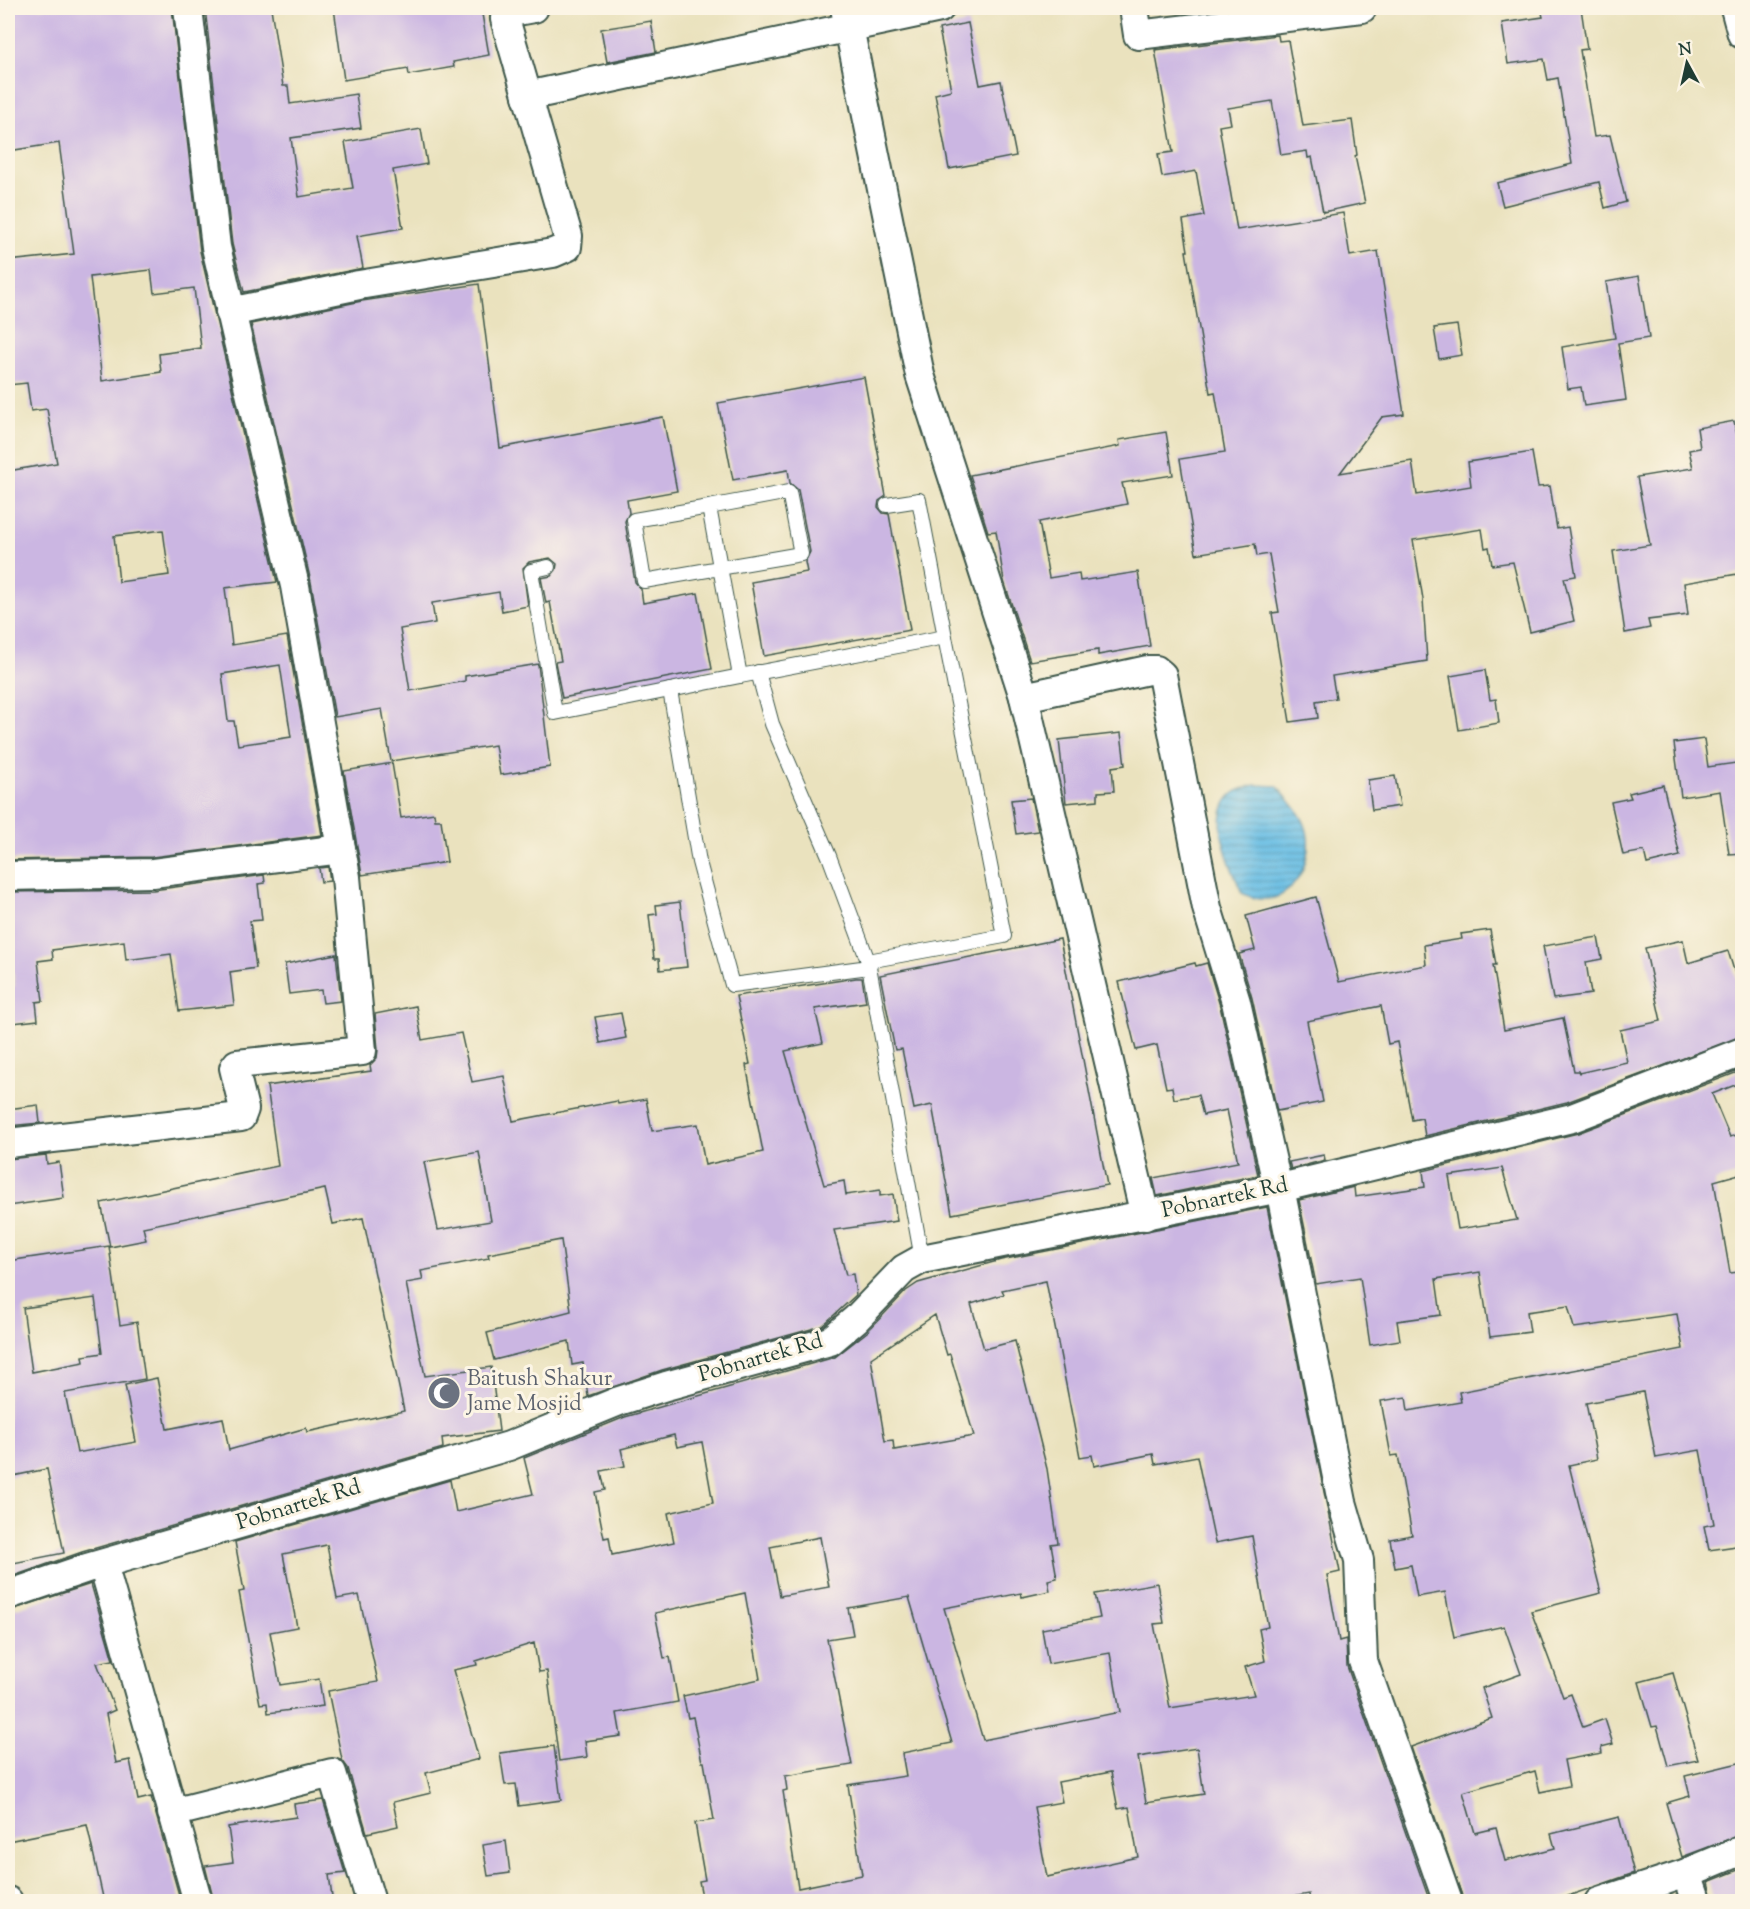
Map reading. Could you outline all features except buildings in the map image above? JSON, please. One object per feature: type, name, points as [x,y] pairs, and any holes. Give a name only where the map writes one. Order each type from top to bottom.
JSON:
[{"type":"street","points":[[8,1143],[241,1117],[244,1109],[234,1068],[237,1064],[362,1051],[341,849],[295,586],[230,312],[213,224],[188,8]]},
{"type":"street","points":[[230,312],[359,285],[553,253],[567,247],[568,236],[505,19],[512,12],[534,8]]},
{"type":"street","points":[[527,96],[847,18],[940,8]]},
{"type":"street","points":[[1134,8],[1138,35],[1362,8]]},
{"type":"street","points":[[1735,8],[1743,34]]},
{"type":"street","points":[[847,18],[920,375],[1024,697],[1145,1216]]},
{"type":"street","points":[[1024,697],[1148,670],[1156,670],[1162,675],[1207,908],[1236,1002],[1279,1188],[1342,1502],[1359,1560],[1363,1661],[1448,1902]]},
{"type":"street","points":[[8,876],[153,873],[341,849]]},
{"type":"street","name":"Pobnartek Rd","points":[[8,1595],[103,1564],[509,1446],[656,1389],[830,1341],[904,1269],[922,1259],[1279,1188],[1572,1118],[1743,1052]]},
{"type":"street","points":[[103,1564],[198,1902]]},
{"type":"street","points":[[172,1813],[332,1773],[371,1902]]},
{"type":"street","points":[[1599,1902],[1687,1874],[1743,1850]]},
{"type":"street","points":[[1687,1874],[1697,1902]]},
{"type":"lane","points":[[789,492],[801,554],[644,581],[633,520],[709,507],[789,492]]},
{"type":"lane","points":[[670,690],[699,862],[732,985],[868,964],[1004,936],[918,500],[887,505]]},
{"type":"lane","points":[[709,507],[740,675]]},
{"type":"lane","points":[[548,567],[531,571],[555,713],[740,675],[945,637]]},
{"type":"lane","points":[[758,672],[772,724],[830,856],[868,964],[922,1259]]},
{"type":"water","points":[[1256,785],[1277,786],[1292,803],[1304,822],[1308,837],[1306,859],[1297,880],[1281,895],[1258,899],[1242,893],[1227,856],[1221,827],[1226,803],[1234,793]]},
{"type":"place","name":"Baitush Shakur Jame Mosjid","points":[[444,1393]]}]
